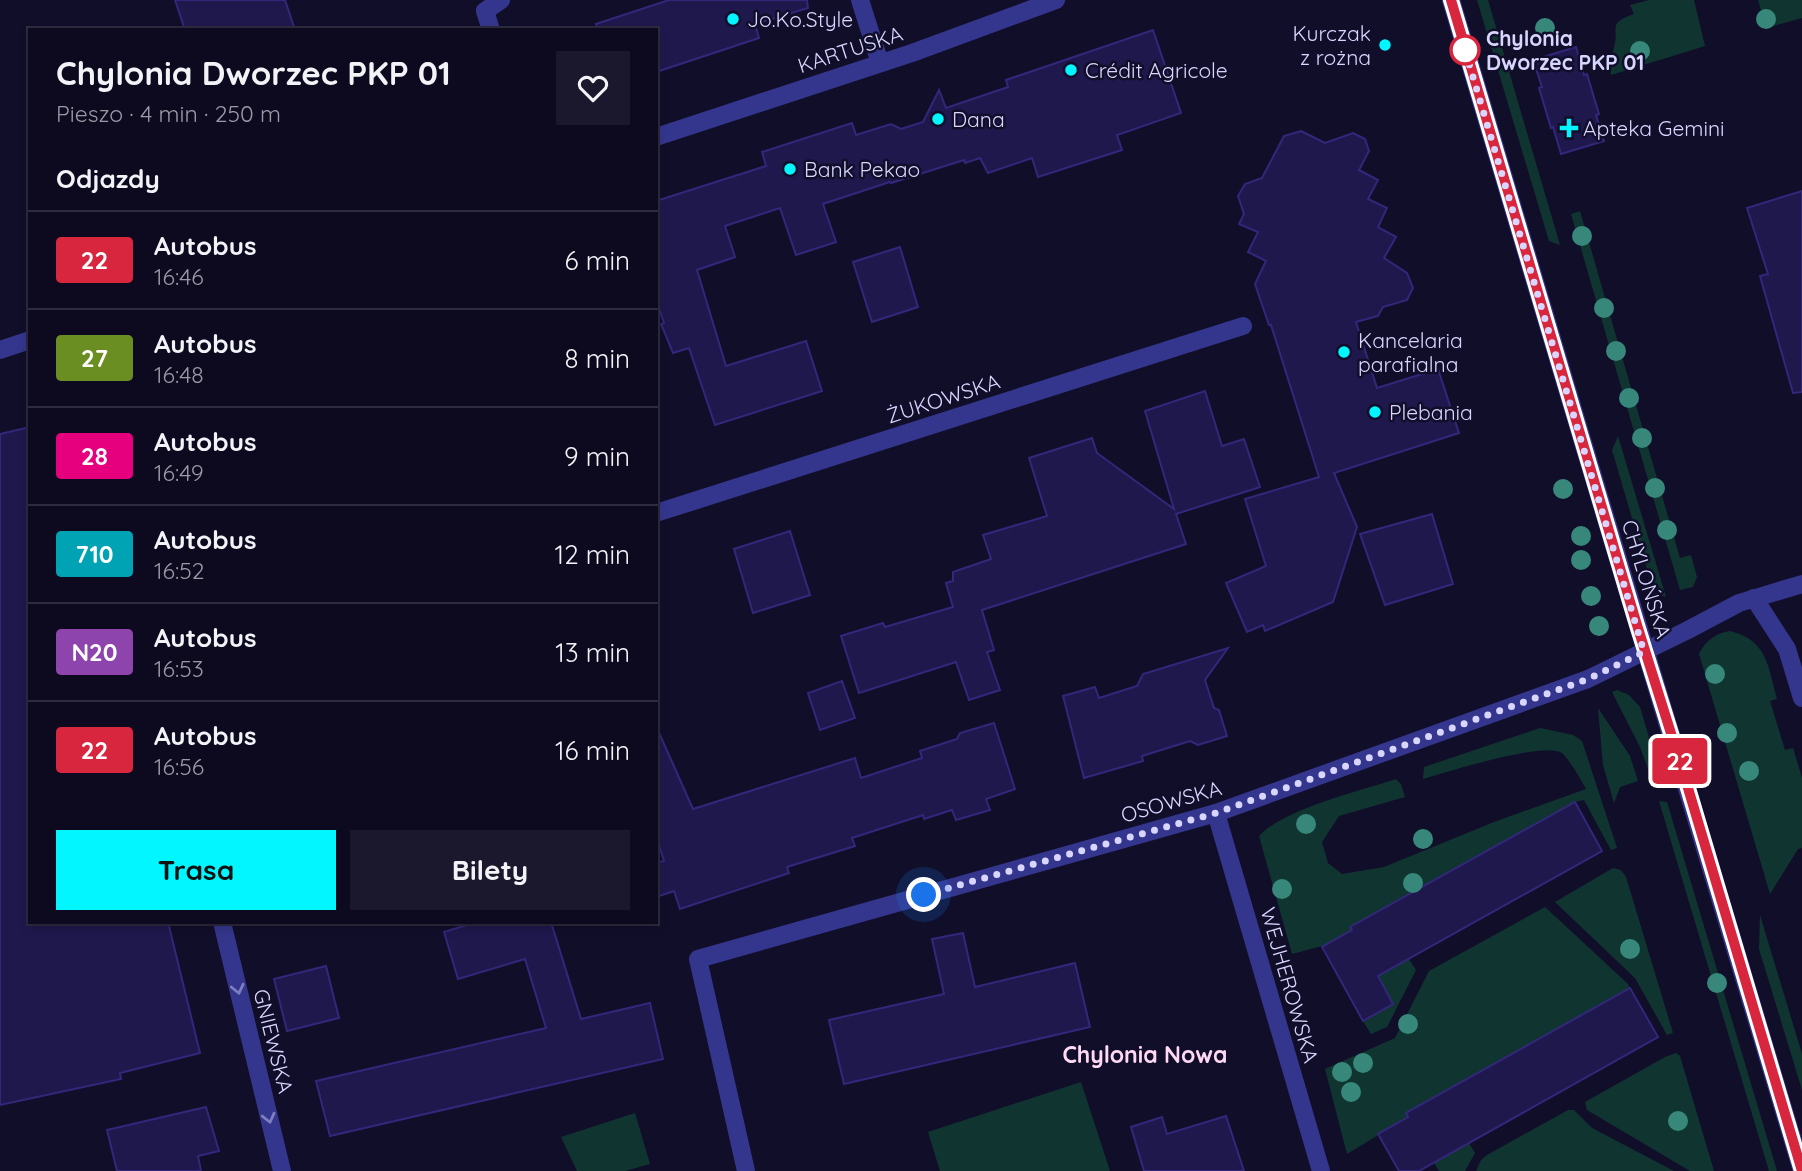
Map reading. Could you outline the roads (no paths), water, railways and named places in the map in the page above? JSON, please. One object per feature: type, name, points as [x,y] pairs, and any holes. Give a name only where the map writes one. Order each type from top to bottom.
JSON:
[{"type":"street","points":[[490,28],[485,10],[501,0]]},
{"type":"street","points":[[860,0],[880,63]]},
{"type":"street","name":"KARTUSKA","points":[[658,136],[880,63],[1056,0]]},
{"type":"street","name":"CHYLOŃSKA","points":[[1451,0],[1644,652],[1685,778],[1802,1171]]},
{"type":"street","name":"ŻUKOWSKA","points":[[658,512],[1243,326]]},
{"type":"street","points":[[0,350],[28,341]]},
{"type":"street","name":"OSOWSKA","points":[[746,1171],[698,959],[1216,813],[1588,679],[1739,603],[1802,584]]},
{"type":"street","points":[[1754,598],[1787,649],[1802,698]]},
{"type":"street","name":"WEJHEROWSKA","points":[[1216,813],[1321,1171]]},
{"type":"street","name":"GNIEWSKA","points":[[222,924],[282,1171]]},
{"type":"place","name":"Jo.Ko.Style","points":[[733,19]]},
{"type":"place","name":"Kurczak z rożna","points":[[1385,45]]},
{"type":"place","name":"Chylonia Dworzec PKP 01","points":[[1465,50]]},
{"type":"place","name":"Crédit Agricole","points":[[1071,70]]},
{"type":"place","name":"Dana","points":[[938,119]]},
{"type":"place","name":"Apteka Gemini","points":[[1569,128]]},
{"type":"place","name":"Bank Pekao","points":[[790,169]]},
{"type":"place","name":"Kancelaria parafialna","points":[[1344,352]]},
{"type":"place","name":"Plebania","points":[[1375,412]]},
{"type":"district","name":"Chylonia Nowa","points":[[1145,1054]]}]
